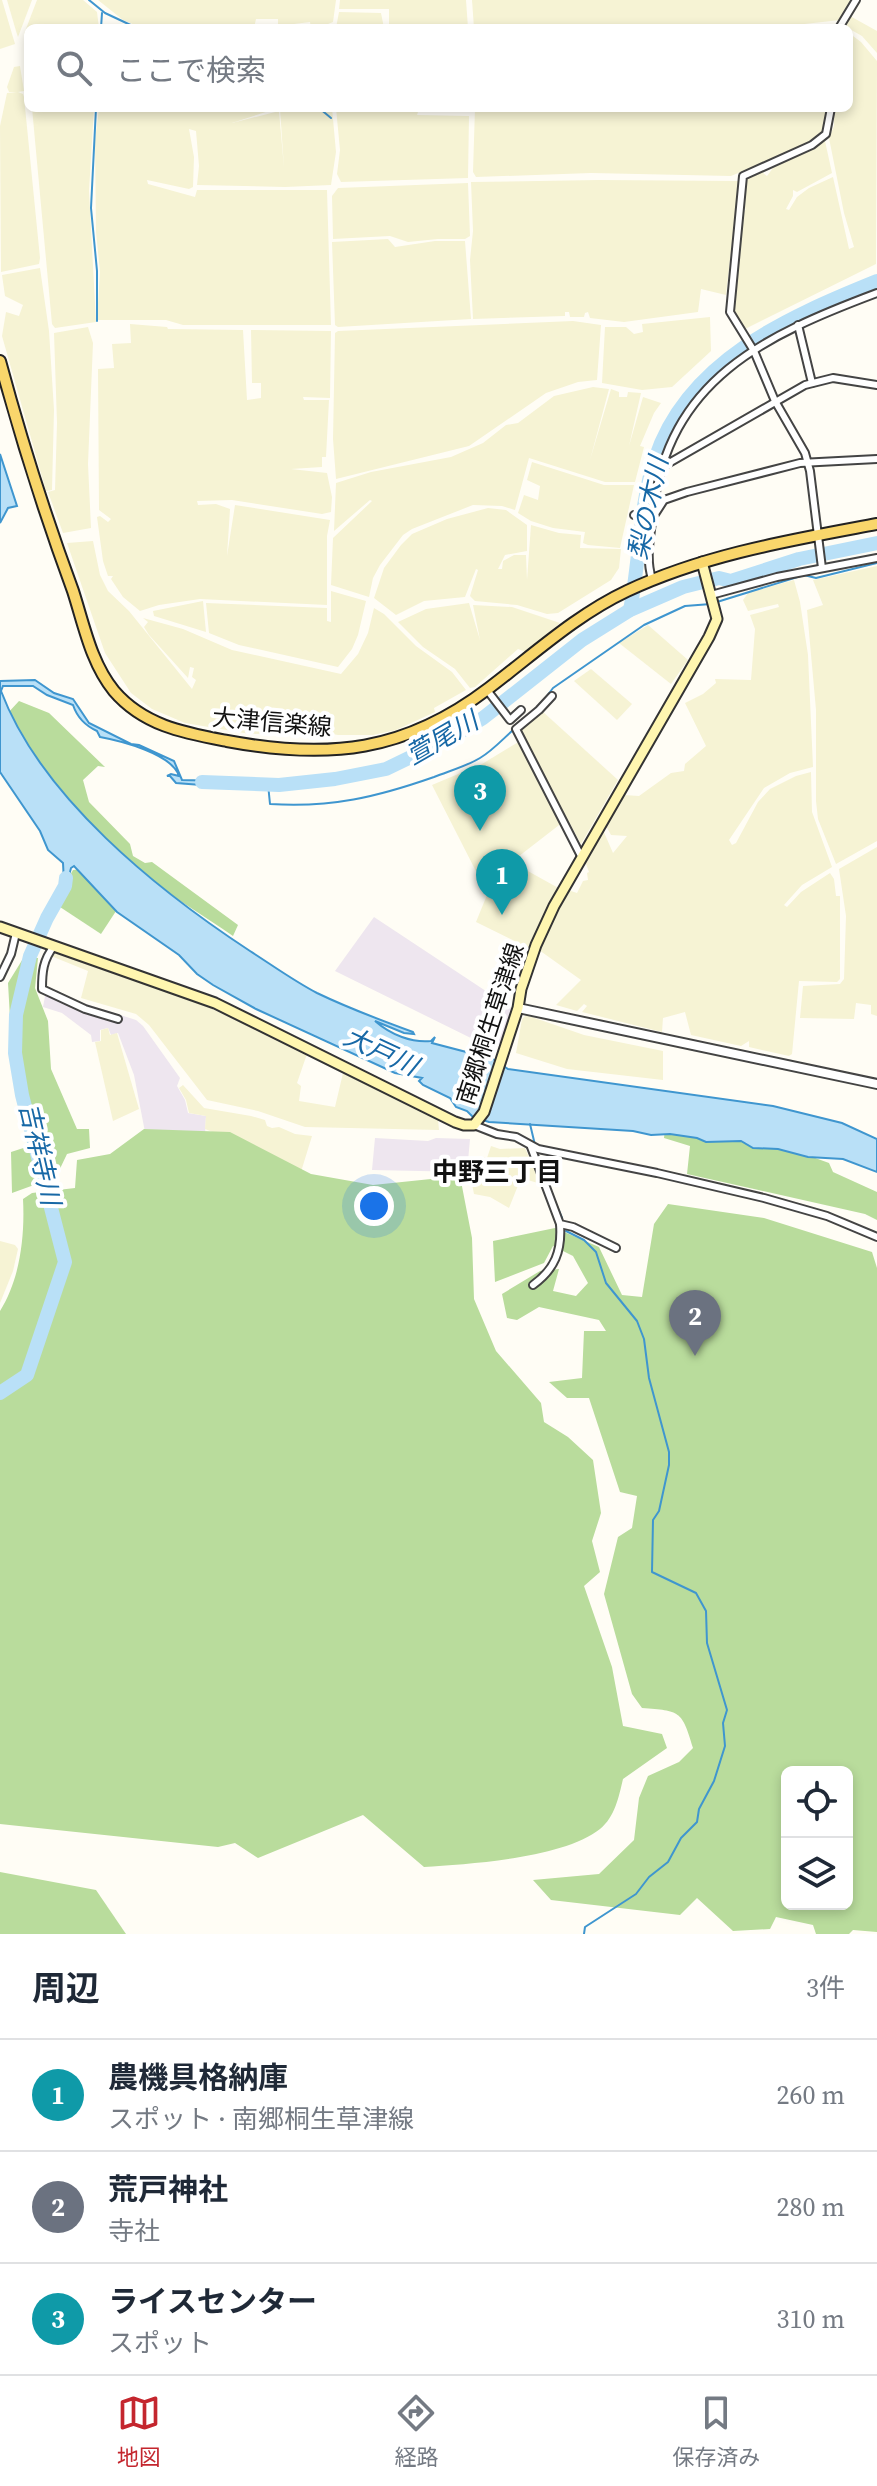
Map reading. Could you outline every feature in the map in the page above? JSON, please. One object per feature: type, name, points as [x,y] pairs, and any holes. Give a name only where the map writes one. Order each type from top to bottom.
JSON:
[{"type":"main road","name":"大津信楽線","points":[[0,361],[42,507],[93,652],[115,691],[141,716],[175,731],[242,743],[316,751],[379,745],[434,724],[489,694],[567,627],[624,592],[702,564],[877,524]]},
{"type":"main road","name":"南郷桐生草津線","points":[[0,927],[215,1003],[455,1122],[476,1122],[505,1047],[536,945],[581,856],[717,619],[702,564]]},
{"type":"street","points":[[841,24],[856,0]]},
{"type":"street","points":[[822,568],[808,463],[775,401],[753,350],[730,312],[743,176],[812,145],[826,134],[830,112]]},
{"type":"street","points":[[647,582],[652,517],[662,467],[677,427],[698,398],[732,364],[753,350],[798,325],[877,293]]},
{"type":"street","points":[[798,325],[812,383]]},
{"type":"street","points":[[662,467],[812,383],[833,378],[877,385]]},
{"type":"street","points":[[652,517],[664,500],[687,492],[808,463],[877,459]]},
{"type":"street","points":[[634,515],[652,517]]},
{"type":"street","points":[[711,594],[777,577],[877,558]]},
{"type":"street","points":[[489,694],[510,720],[521,710]]},
{"type":"street","points":[[552,696],[516,729],[581,856]]},
{"type":"street","points":[[0,977],[11,954],[16,933]]},
{"type":"street","points":[[52,945],[45,957],[42,989],[85,1009],[118,1019]]},
{"type":"street","points":[[518,1008],[877,1084]]},
{"type":"street","points":[[476,1122],[497,1134],[516,1137],[535,1148],[764,1198],[827,1216],[877,1237]]},
{"type":"street","points":[[533,1285],[547,1275],[560,1249],[560,1224],[535,1148]]},
{"type":"street","points":[[560,1224],[616,1248]]},
{"type":"shaded area","points":[[0,0],[15,44],[0,49]]},
{"type":"shaded area","points":[[7,0],[32,0],[18,37],[16,31]]},
{"type":"shaded area","points":[[37,0],[83,0],[97,12],[98,24],[28,24]]},
{"type":"shaded area","points":[[98,0],[336,0],[333,22],[328,24],[278,24],[278,19],[256,19],[255,24],[132,24]]},
{"type":"shaded area","points":[[340,0],[466,0],[468,24],[389,24],[389,9],[339,9]]},
{"type":"shaded area","points":[[472,0],[853,0],[840,20],[804,24],[474,24]]},
{"type":"shaded area","points":[[339,12],[381,13],[383,24],[337,24]]},
{"type":"shaded area","points":[[850,16],[877,31],[877,53],[853,31],[853,24],[847,24]]},
{"type":"shaded area","points":[[853,36],[877,61],[876,264],[743,330],[732,311],[741,215],[746,209],[742,207],[746,177],[764,169],[763,173],[767,176],[773,168],[825,141],[832,173],[797,192],[793,190],[786,209],[789,210],[797,197],[809,188],[833,177],[849,249],[854,247],[829,138],[834,126],[834,112],[853,112]]},
{"type":"shaded area","points":[[20,66],[24,91],[18,92],[24,97],[40,258],[39,264],[1,272],[0,126],[7,93],[17,92],[9,92],[7,87],[14,67]]},
{"type":"shaded area","points":[[32,112],[94,112],[89,191],[96,322],[55,328],[52,324]]},
{"type":"shaded area","points":[[99,112],[266,112],[232,123],[279,112],[284,168],[280,112],[332,112],[336,152],[331,185],[197,185],[196,131],[189,129],[194,157],[193,187],[189,189],[147,180],[148,184],[195,197],[197,190],[327,190],[331,325],[183,325],[166,320],[97,320],[100,272],[96,232],[95,141]]},
{"type":"shaded area","points":[[336,112],[418,112],[417,115],[469,116],[468,178],[341,182],[337,174],[340,150]]},
{"type":"shaded area","points":[[475,112],[826,112],[822,134],[812,142],[731,176],[591,173],[476,177],[473,172]]},
{"type":"shaded area","points":[[739,181],[726,295],[701,289],[698,312],[624,322],[590,318],[588,312],[584,317],[570,317],[569,312],[565,312],[565,316],[473,319],[471,182]]},
{"type":"shaded area","points":[[468,183],[470,236],[465,239],[408,242],[390,236],[333,239],[332,196],[338,188]]},
{"type":"shaded area","points":[[388,239],[395,247],[435,241],[465,241],[471,319],[335,325],[332,242]]},
{"type":"shaded area","points":[[40,268],[49,331],[54,410],[52,490],[46,491],[2,336],[6,312],[19,316],[23,305],[5,296],[2,275]]},
{"type":"shaded area","points":[[710,317],[711,351],[672,387],[642,390],[602,383],[605,327],[626,327],[634,334],[643,332],[642,324]]},
{"type":"shaded area","points":[[573,321],[601,325],[597,380],[578,382],[546,393],[469,446],[336,479],[333,439],[335,333],[338,331]]},
{"type":"shaded area","points":[[130,324],[168,329],[243,330],[247,400],[261,398],[261,383],[252,383],[251,330],[331,331],[330,398],[303,397],[304,400],[329,400],[326,457],[322,457],[322,467],[291,469],[327,473],[332,497],[331,512],[322,514],[232,500],[197,501],[198,505],[216,504],[230,509],[227,556],[235,505],[330,520],[327,536],[327,605],[200,599],[140,611],[123,597],[111,579],[113,576],[108,576],[97,517],[108,522],[111,519],[99,510],[98,369],[114,368],[112,344],[131,343]]},
{"type":"shaded area","points":[[88,327],[93,343],[88,464],[91,528],[63,533],[48,492],[55,490],[57,423],[54,333]]},
{"type":"shaded area","points":[[593,387],[609,389],[590,460],[611,389],[619,392],[619,397],[627,397],[628,392],[641,393],[629,446],[643,397],[661,403],[640,446],[644,447],[635,482],[605,482],[529,458],[515,510],[502,506],[473,505],[412,529],[403,535],[380,565],[369,597],[331,585],[333,538],[372,501],[334,531],[336,483],[371,472],[451,457],[483,443],[506,425],[518,423],[554,396]]},
{"type":"shaded area","points":[[532,462],[604,485],[634,485],[620,548],[588,545],[583,543],[585,532],[553,528],[518,513],[524,495],[538,500],[540,486],[527,480]]},
{"type":"shaded area","points":[[488,508],[506,510],[527,525],[527,551],[505,555],[498,569],[502,569],[503,561],[514,555],[526,555],[527,580],[531,525],[581,535],[580,548],[621,549],[619,568],[611,580],[558,613],[547,614],[517,605],[475,601],[470,596],[476,569],[465,597],[424,601],[396,615],[374,598],[384,568],[412,534],[447,519]]},
{"type":"shaded area","points":[[93,541],[100,575],[108,591],[129,611],[192,689],[196,680],[192,677],[194,668],[190,667],[188,678],[149,635],[144,627],[148,622],[143,618],[183,629],[232,650],[341,674],[358,654],[368,633],[374,608],[416,646],[452,672],[466,690],[434,708],[435,712],[396,730],[373,735],[321,732],[250,734],[185,723],[152,709],[131,693],[105,653],[67,543]]},
{"type":"shaded area","points":[[877,566],[877,841],[836,864],[818,819],[816,710],[807,610],[823,605],[813,580]]},
{"type":"shaded area","points":[[794,580],[808,655],[813,767],[790,773],[764,788],[729,840],[732,845],[736,843],[758,802],[770,789],[811,772],[812,812],[832,867],[802,885],[784,905],[787,907],[801,892],[830,873],[836,896],[840,896],[840,979],[837,982],[799,981],[792,1054],[789,1056],[749,1047],[749,1041],[741,1046],[691,1035],[685,1012],[663,1018],[662,1032],[582,1012],[587,1006],[584,1004],[577,1011],[556,1005],[581,980],[539,950],[568,890],[577,893],[583,881],[588,880],[585,861],[603,830],[613,853],[627,836],[611,835],[606,826],[624,795],[639,796],[671,773],[684,771],[685,764],[706,746],[685,703],[703,694],[716,683],[715,679],[751,680],[755,629],[750,615],[779,607],[778,604],[748,611],[743,600],[748,593]]},
{"type":"shaded area","points":[[331,591],[366,601],[358,635],[338,667],[239,645],[209,633],[206,603],[327,608],[327,621],[331,622]]},
{"type":"shaded area","points":[[203,601],[206,632],[154,616],[153,611]]},
{"type":"shaded area","points":[[469,603],[480,640],[473,605],[512,607],[560,623],[526,652],[518,649],[470,688],[455,669],[423,647],[398,622],[426,609]]},
{"type":"shaded area","points":[[648,625],[688,660],[671,684],[619,643]]},
{"type":"shaded area","points":[[591,669],[632,704],[617,720],[574,681]]},
{"type":"shaded area","points":[[542,711],[618,780],[581,844],[520,732]]},
{"type":"shaded area","points":[[520,741],[563,822],[514,860],[517,865],[562,890],[533,950],[476,922],[489,890],[483,885],[432,785],[482,764]]},
{"type":"shaded area","points":[[877,847],[877,1016],[871,1014],[871,1005],[856,1003],[854,1019],[800,1018],[803,986],[840,984],[844,979],[846,916],[839,869]]},
{"type":"shaded area","points":[[374,917],[513,1009],[499,1045],[483,1044],[335,971]]},
{"type":"shaded area","points":[[52,952],[187,997],[307,1054],[297,1083],[301,1086],[299,1101],[335,1107],[343,1073],[438,1119],[439,1130],[305,1127],[258,1111],[207,1100],[149,1025],[136,1014],[81,998],[88,971],[51,956]]},
{"type":"shaded area","points":[[46,991],[136,1020],[143,1026],[180,1078],[177,1086],[188,1113],[206,1116],[205,1136],[145,1132],[134,1075],[118,1033],[111,1035],[108,1028],[100,1030],[100,1041],[92,1042],[91,1035],[62,1013],[43,1007]]},
{"type":"shaded area","points":[[526,1015],[584,1035],[663,1051],[663,1080],[567,1069],[516,1053],[522,1019]]},
{"type":"shaded area","points":[[108,1028],[110,1035],[117,1033],[139,1109],[113,1121],[95,1042],[101,1041],[101,1030]]},
{"type":"shaded area","points":[[183,1085],[204,1108],[251,1116],[265,1120],[267,1126],[272,1128],[312,1136],[300,1175],[205,1129],[206,1116],[189,1113],[179,1088]]},
{"type":"shaded area","points":[[375,1138],[428,1141],[436,1138],[470,1139],[467,1172],[372,1170]]},
{"type":"shaded area","points":[[491,1146],[500,1149],[525,1148],[541,1184],[521,1178],[509,1208],[490,1197],[474,1194],[469,1169],[479,1157],[487,1158]]},
{"type":"shaded area","points":[[0,1241],[15,1245],[18,1249],[0,1303]]},
{"type":"green space","points":[[19,701],[49,713],[105,767],[98,766],[83,780],[89,802],[130,844],[133,856],[145,863],[152,862],[238,925],[233,936],[146,876],[86,822],[51,781],[7,714]]},
{"type":"green space","points":[[84,869],[118,908],[101,934],[60,907],[60,892],[73,870]]},
{"type":"green space","points":[[24,957],[38,958],[35,988],[48,1021],[51,1069],[77,1129],[89,1129],[90,1148],[67,1154],[56,1177],[12,1193],[11,1152],[39,1143],[12,1053],[8,983]]},
{"type":"green space","points":[[144,1129],[230,1132],[311,1174],[373,1185],[460,1176],[472,1238],[474,1299],[496,1351],[541,1403],[544,1422],[568,1437],[593,1460],[601,1513],[592,1541],[600,1572],[584,1586],[612,1667],[623,1726],[662,1734],[667,1748],[623,1779],[613,1812],[600,1829],[584,1839],[541,1853],[424,1867],[363,1815],[258,1858],[235,1843],[218,1847],[0,1824],[0,1311],[17,1272],[23,1199],[32,1193],[75,1188],[77,1160],[110,1154]]},
{"type":"green space","points":[[665,1129],[793,1150],[829,1163],[833,1172],[877,1192],[877,1220],[865,1214],[687,1174],[690,1146],[664,1138]]},
{"type":"green space","points":[[668,1204],[764,1218],[872,1252],[877,1268],[877,1932],[853,1930],[849,1934],[816,1934],[813,1925],[776,1917],[770,1929],[733,1931],[697,1898],[680,1915],[551,1900],[533,1880],[599,1874],[634,1840],[639,1798],[648,1776],[679,1762],[693,1748],[686,1726],[678,1715],[642,1708],[632,1694],[604,1594],[618,1537],[632,1528],[637,1496],[620,1492],[589,1398],[567,1398],[549,1382],[582,1378],[584,1331],[606,1331],[599,1320],[539,1307],[517,1320],[507,1318],[502,1294],[540,1271],[559,1269],[553,1291],[576,1296],[588,1283],[573,1256],[553,1246],[544,1263],[495,1282],[493,1241],[555,1228],[599,1247],[622,1295],[642,1297],[654,1224]]},
{"type":"green space","points":[[0,1872],[96,1890],[126,1934],[0,1934]]},
{"type":"water","points":[[0,454],[17,506],[8,508],[0,523]]},
{"type":"water","name":"大戸川","points":[[35,680],[54,693],[73,699],[89,723],[174,761],[182,780],[225,781],[214,786],[176,783],[167,776],[171,774],[179,776],[167,761],[145,750],[100,737],[79,717],[73,705],[33,686],[3,686],[1,691],[19,730],[44,768],[106,838],[177,900],[308,988],[414,1034],[375,1021],[402,1037],[431,1041],[435,1037],[432,1043],[493,1059],[508,1069],[773,1106],[842,1123],[877,1139],[877,1172],[843,1159],[753,1148],[741,1141],[706,1142],[670,1134],[489,1122],[456,1107],[450,1098],[423,1085],[419,1081],[422,1078],[395,1073],[256,1009],[213,985],[179,955],[117,912],[74,866],[61,896],[63,863],[48,850],[40,831],[0,772],[0,681]]},
{"type":"waterway","points":[[89,0],[105,13],[128,24]]},
{"type":"waterway","points":[[101,24],[102,13]]},
{"type":"waterway","points":[[96,112],[91,208],[97,271],[97,321]]},
{"type":"waterway","points":[[324,112],[331,118]]},
{"type":"waterway","name":"梨の木川","points":[[630,610],[643,515],[655,459],[670,425],[691,395],[716,369],[776,327],[877,281]]},
{"type":"waterway","name":"萱尾川","points":[[202,782],[279,785],[386,769],[483,718],[582,640],[630,610],[683,587],[719,578],[731,581],[799,559],[877,543]]},
{"type":"waterway","points":[[717,602],[804,575],[816,578],[877,563]]},
{"type":"waterway","points":[[544,700],[553,688],[644,625],[685,606],[711,604]]},
{"type":"waterway","points":[[268,784],[270,804],[313,804],[373,795],[469,764],[489,752],[513,730]]},
{"type":"waterway","name":"吉祥寺川","points":[[0,1393],[27,1375],[65,1262],[22,1095],[15,1053],[16,1015],[30,956],[65,886],[66,878]]},
{"type":"waterway","points":[[530,1124],[535,1145]]},
{"type":"waterway","points":[[537,1152],[542,1168]]},
{"type":"waterway","points":[[553,1197],[562,1218]]},
{"type":"waterway","points":[[566,1231],[584,1240],[596,1252],[606,1283],[637,1321],[644,1339],[649,1378],[669,1452],[659,1511],[653,1520],[652,1572],[696,1593],[706,1611],[707,1643],[727,1710],[723,1723],[725,1746],[714,1781],[699,1809],[697,1822],[681,1838],[668,1862],[649,1877],[636,1894],[585,1927],[584,1934]]},
{"type":"place","name":"ライスセンター","points":[[480,831]]},
{"type":"place","name":"農機具格納庫","points":[[502,915]]},
{"type":"place","name":"荒戸神社","points":[[695,1356]]},
{"type":"district","name":"中野三丁目","points":[[497,1172]]}]
